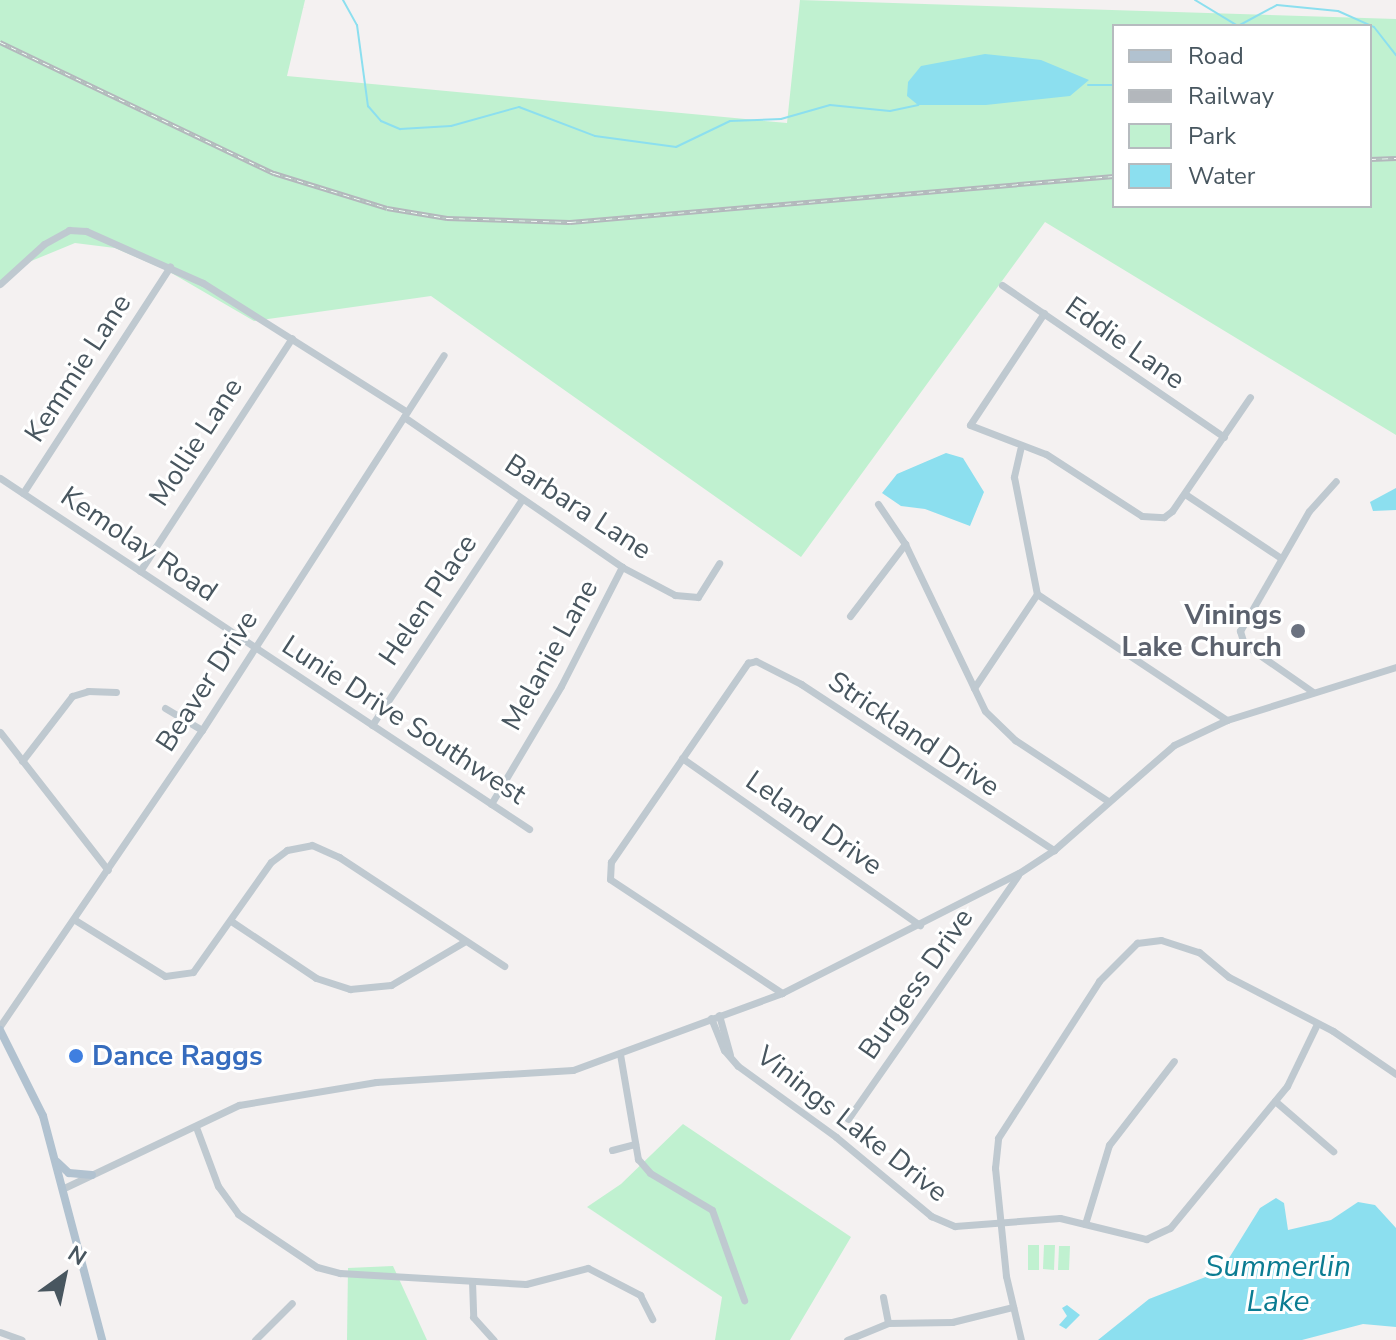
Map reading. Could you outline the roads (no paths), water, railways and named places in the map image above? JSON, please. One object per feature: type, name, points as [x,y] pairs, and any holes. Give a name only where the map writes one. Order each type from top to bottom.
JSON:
[{"type":"main road","points":[[0,1028],[29,1082],[56,1161],[102,1340]]},
{"type":"main road","points":[[56,1161],[69,1173],[92,1175]]},
{"type":"street","name":"Barbara Lane","points":[[0,284],[32,251],[69,230],[105,238],[170,267],[292,338],[406,414],[622,567],[692,601],[704,592],[719,563]]},
{"type":"street","name":"Kemmie Lane","points":[[23,493],[170,267]]},
{"type":"street","name":"Eddie Lane","points":[[1002,285],[1224,437]]},
{"type":"street","points":[[1044,313],[970,425],[1046,454],[1142,516],[1164,517],[1185,494],[1250,397]]},
{"type":"street","name":"Mollie Lane","points":[[140,571],[292,338]]},
{"type":"street","name":"Beaver Drive","points":[[0,1028],[202,730],[444,355]]},
{"type":"street","points":[[974,688],[1037,594],[1014,477],[1021,446]]},
{"type":"street","name":"Kemolay Road","points":[[0,478],[255,647]]},
{"type":"street","points":[[1313,692],[1241,639],[1242,625],[1309,511],[1336,481]]},
{"type":"street","points":[[1185,494],[1281,558]]},
{"type":"street","name":"Helen Place","points":[[372,725],[522,499]]},
{"type":"street","points":[[878,504],[905,544],[985,711],[1015,740],[1108,801]]},
{"type":"street","points":[[850,616],[905,544]]},
{"type":"street","name":"Melanie Lane","points":[[491,804],[561,686],[622,567]]},
{"type":"street","points":[[1037,594],[1227,720]]},
{"type":"street","name":"Lunie Drive Southwest","points":[[255,647],[529,829]]},
{"type":"street","name":"Strickland Drive","points":[[682,758],[748,663],[756,661],[801,684],[1054,850]]},
{"type":"street","points":[[64,1188],[239,1105],[322,1088],[422,1077],[546,1074],[620,1054],[782,993],[1019,873],[1054,850],[1174,745],[1227,720],[1396,667]]},
{"type":"street","points":[[22,761],[72,696],[88,691],[116,692]]},
{"type":"street","points":[[165,708],[202,730]]},
{"type":"street","points":[[0,732],[108,870]]},
{"type":"street","points":[[682,758],[611,862],[610,879],[782,993]]},
{"type":"street","name":"Leland Drive","points":[[682,758],[920,925]]},
{"type":"street","points":[[75,920],[165,976],[181,975],[203,964],[271,862],[287,850],[312,845],[339,857],[504,966]]},
{"type":"street","name":"Burgess Drive","points":[[848,1119],[1019,873]]},
{"type":"street","points":[[231,921],[316,978],[350,989],[391,985],[464,942]]},
{"type":"street","points":[[1021,1340],[1001,1224],[995,1168],[998,1138],[1099,981],[1137,943],[1182,944],[1229,977],[1317,1024],[1396,1074]]},
{"type":"street","points":[[727,1039],[732,1011]]},
{"type":"street","name":"Vinings Lake Drive","points":[[715,1017],[727,1039],[730,1055]]},
{"type":"street","name":"Vinings Lake Drive","points":[[715,1017],[730,1055],[754,1080],[836,1137],[931,1216],[955,1226],[1060,1218],[1146,1239],[1170,1228],[1275,1101],[1303,1061],[1317,1024]]},
{"type":"street","points":[[620,1054],[638,1159],[650,1173],[712,1210],[744,1300]]},
{"type":"street","points":[[1085,1224],[1109,1145],[1174,1061]]},
{"type":"street","points":[[1275,1101],[1333,1151]]},
{"type":"street","points":[[196,1127],[218,1186],[238,1214],[317,1267],[340,1273],[526,1284],[574,1269],[596,1269],[640,1295],[652,1319]]},
{"type":"street","points":[[612,1150],[635,1144]]},
{"type":"street","points":[[472,1281],[473,1317],[494,1340]]},
{"type":"street","points":[[883,1297],[888,1323]]},
{"type":"street","points":[[255,1340],[292,1303]]},
{"type":"street","points":[[847,1340],[888,1323],[952,1322],[1013,1307]]},
{"type":"street","points":[[0,1332],[22,1340]]},
{"type":"water","points":[[985,54],[1041,60],[1089,80],[1070,96],[986,105],[918,105],[907,96],[908,82],[921,66]]},
{"type":"water","points":[[946,453],[963,458],[984,492],[970,526],[925,509],[901,506],[882,493],[897,474]]},
{"type":"water","points":[[1396,488],[1396,510],[1373,511],[1370,502]]},
{"type":"water","name":"Summerlin Lake","points":[[1276,1198],[1284,1203],[1288,1230],[1331,1220],[1358,1202],[1375,1205],[1396,1228],[1396,1327],[1363,1324],[1302,1340],[1098,1340],[1149,1299],[1221,1271],[1260,1208]]},
{"type":"water","points":[[1067,1305],[1080,1315],[1066,1329],[1059,1325],[1067,1316],[1062,1308]]},
{"type":"waterway","points":[[343,0],[357,25],[368,106],[381,121],[400,129],[451,126],[519,107],[595,136],[676,147],[730,121],[781,119],[830,105],[890,111],[918,105]]},
{"type":"waterway","points":[[1195,0],[1235,24]]},
{"type":"waterway","points":[[1242,24],[1277,5],[1338,11],[1367,24]]},
{"type":"waterway","points":[[1372,26],[1396,55]]},
{"type":"waterway","points":[[1088,85],[1112,85]]},
{"type":"railway","points":[[0,42],[274,173],[387,208],[447,218],[570,222],[1112,176]]},
{"type":"railway","points":[[1372,159],[1396,158]]},
{"type":"place","name":"Vinings Lake Church","points":[[1298,631]]},
{"type":"place","name":"Dance Raggs","points":[[76,1056]]}]
